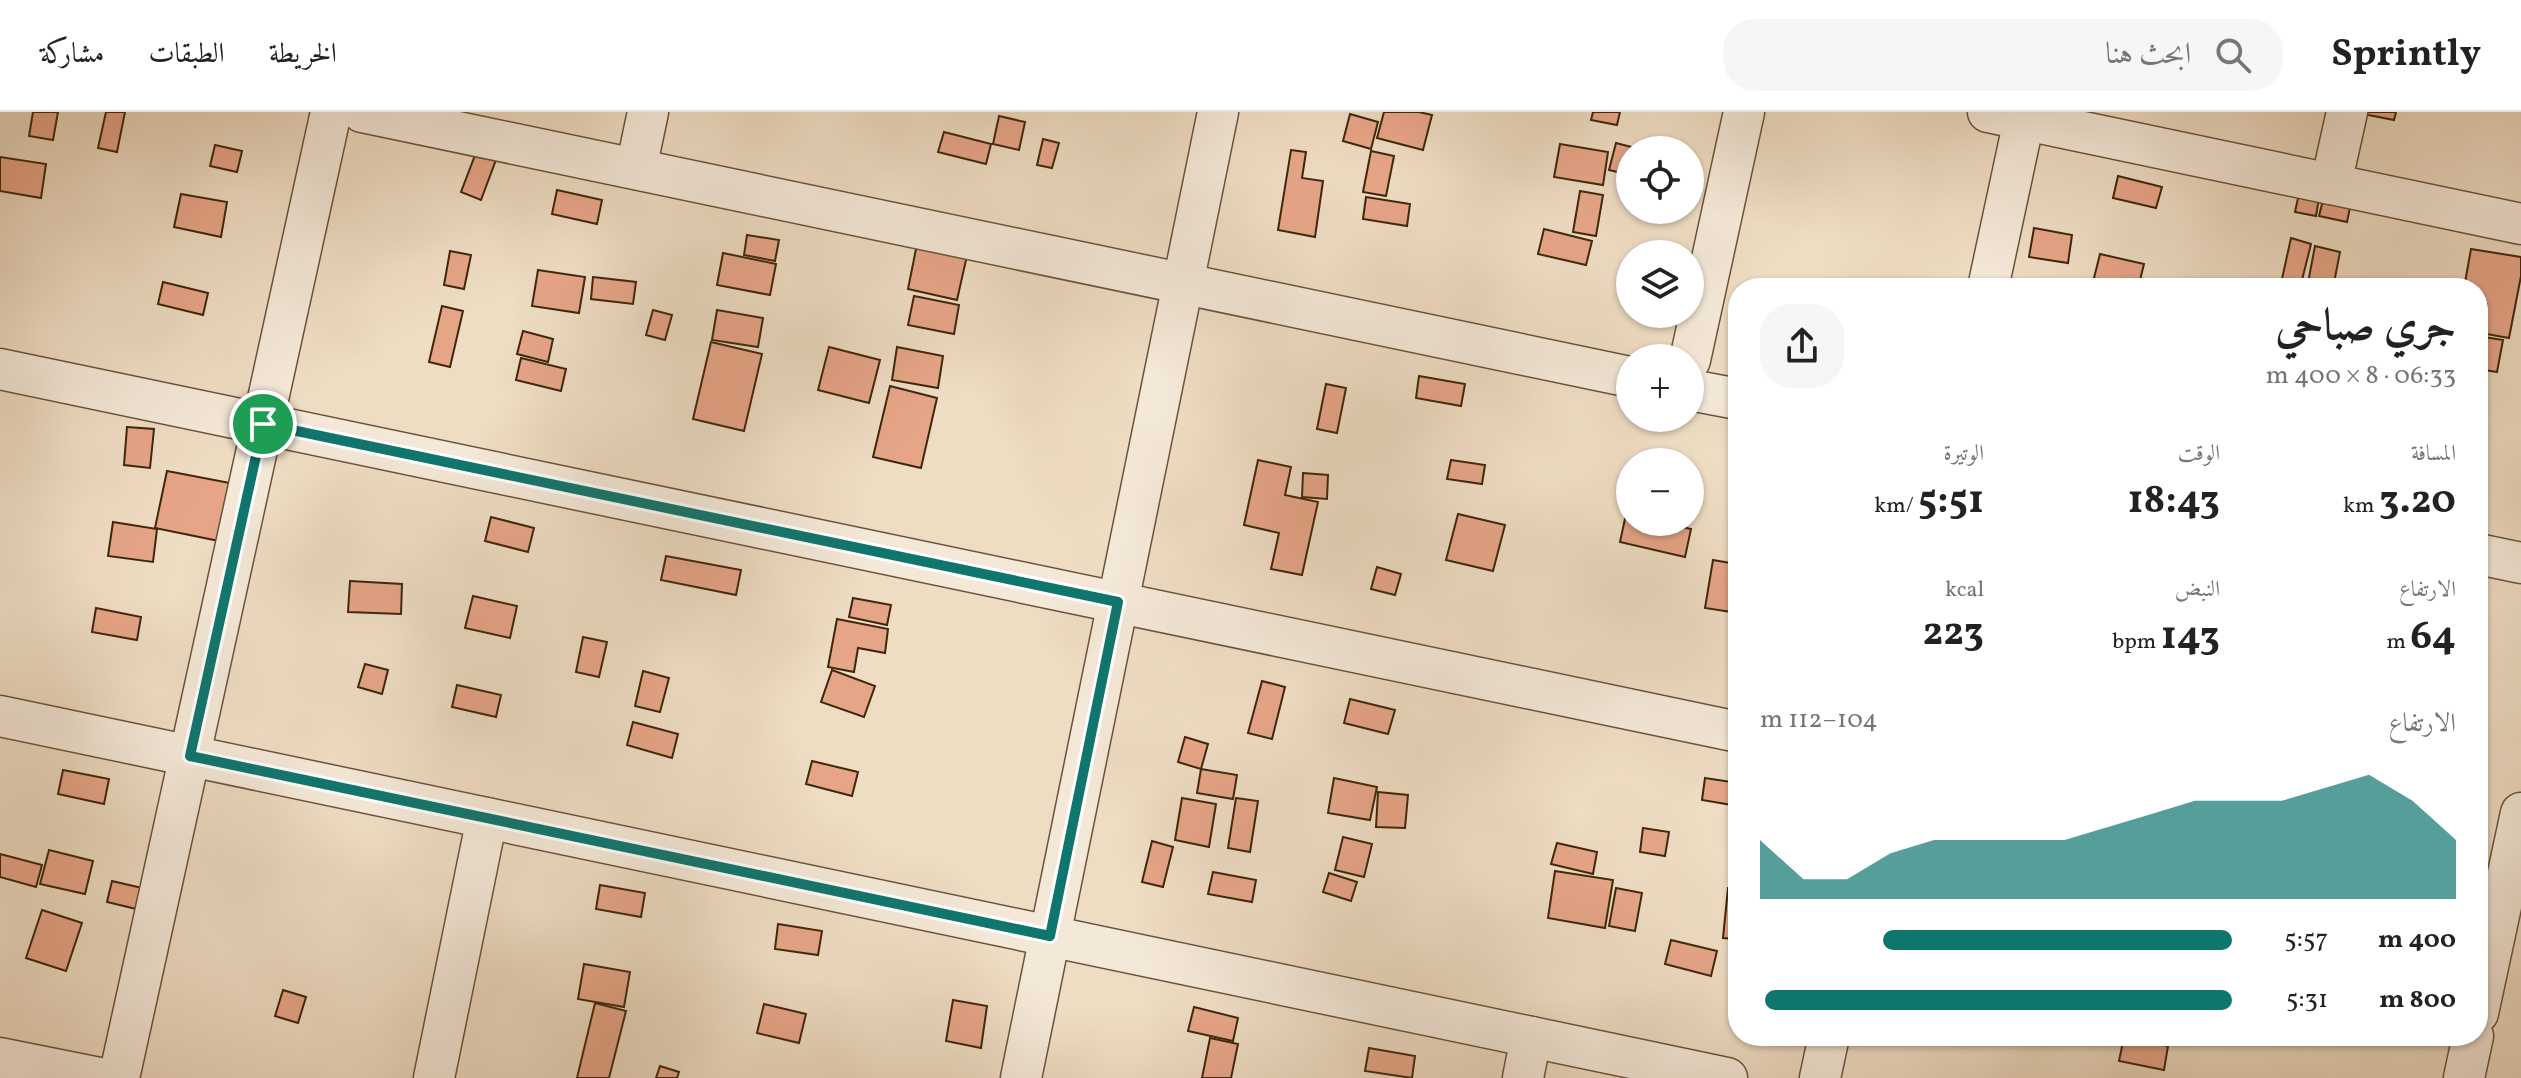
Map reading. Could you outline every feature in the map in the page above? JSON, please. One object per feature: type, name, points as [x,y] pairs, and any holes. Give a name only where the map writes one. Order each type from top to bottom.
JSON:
[{"type":"street","points":[[119,1078],[331,112]]},
{"type":"street","points":[[362,112],[1616,374]]},
{"type":"street","points":[[636,169],[648,112]]},
{"type":"street","points":[[1021,1078],[1218,112]]},
{"type":"street","points":[[1693,344],[1744,112]]},
{"type":"street","points":[[2331,184],[2347,112]]},
{"type":"street","points":[[1989,278],[2006,116],[2521,224]]},
{"type":"street","points":[[0,369],[1728,730]]},
{"type":"street","points":[[1704,393],[1728,397]]},
{"type":"street","points":[[2488,556],[2521,563]]},
{"type":"street","points":[[0,716],[1727,1078]]},
{"type":"street","points":[[2488,960],[2501,891],[2521,813]]},
{"type":"street","points":[[434,1078],[487,818]]},
{"type":"street","points":[[1523,1078],[1531,1037]]},
{"type":"street","points":[[1820,1078],[1827,1046]]},
{"type":"street","points":[[2464,1078],[2471,1046]]},
{"type":"street","points":[[0,1058],[100,1078]]},
{"type":"building","points":[[33,112],[58,112],[53,140],[29,136]]},
{"type":"building","points":[[106,112],[125,112],[117,152],[98,148]]},
{"type":"building","points":[[1384,112],[1432,115],[1423,150],[1377,138]]},
{"type":"building","points":[[1593,112],[1620,112],[1617,125],[1591,120]]},
{"type":"building","points":[[2353,112],[2396,112],[2394,120]]},
{"type":"building","points":[[1350,114],[1378,122],[1371,149],[1343,141]]},
{"type":"building","points":[[999,116],[1025,122],[1019,150],[993,144]]},
{"type":"building","points":[[944,132],[991,144],[986,164],[938,152]]},
{"type":"building","points":[[1043,139],[1059,143],[1052,168],[1037,165]]},
{"type":"building","points":[[1616,143],[1616,172],[1609,170]]},
{"type":"building","points":[[1560,144],[1608,152],[1603,185],[1554,177]]},
{"type":"building","points":[[215,145],[242,151],[237,172],[210,166]]},
{"type":"building","points":[[477,150],[497,157],[481,200],[461,192]]},
{"type":"building","points":[[1291,150],[1306,152],[1302,178],[1323,181],[1315,237],[1278,230]]},
{"type":"building","points":[[1371,151],[1394,156],[1386,196],[1363,192]]},
{"type":"building","points":[[0,157],[46,164],[41,198],[0,191]]},
{"type":"building","points":[[2118,176],[2162,187],[2156,208],[2113,198]]},
{"type":"building","points":[[2300,189],[2320,192],[2316,216],[2295,212]]},
{"type":"building","points":[[557,190],[602,200],[597,224],[552,214]]},
{"type":"building","points":[[1580,191],[1603,195],[1596,236],[1573,232]]},
{"type":"building","points":[[2325,192],[2352,198],[2347,222],[2319,216]]},
{"type":"building","points":[[181,194],[227,202],[221,237],[174,227]]},
{"type":"building","points":[[1366,197],[1410,204],[1407,226],[1363,219]]},
{"type":"building","points":[[2034,228],[2072,235],[2068,263],[2029,257]]},
{"type":"building","points":[[1544,229],[1592,241],[1586,265],[1538,254]]},
{"type":"building","points":[[747,235],[779,240],[775,261],[744,255]]},
{"type":"building","points":[[2291,238],[2311,244],[2302,278],[2282,278]]},
{"type":"building","points":[[918,239],[968,251],[957,300],[908,289]]},
{"type":"building","points":[[2315,246],[2340,252],[2335,278],[2309,278]]},
{"type":"building","points":[[2471,249],[2521,257],[2521,276],[2509,338],[2488,334],[2488,278],[2466,278]]},
{"type":"building","points":[[450,251],[471,255],[464,289],[444,285]]},
{"type":"building","points":[[723,253],[776,264],[770,295],[717,285]]},
{"type":"building","points":[[2100,254],[2144,264],[2140,278],[2094,278]]},
{"type":"building","points":[[538,270],[585,277],[579,313],[532,306]]},
{"type":"building","points":[[593,277],[636,282],[633,304],[591,299]]},
{"type":"building","points":[[163,282],[208,293],[203,315],[158,304]]},
{"type":"building","points":[[914,296],[959,305],[954,334],[908,325]]},
{"type":"building","points":[[442,306],[463,311],[450,367],[429,362]]},
{"type":"building","points":[[653,310],[672,315],[665,340],[646,335]]},
{"type":"building","points":[[717,310],[763,318],[758,347],[712,340]]},
{"type":"building","points":[[523,331],[553,339],[548,362],[517,354]]},
{"type":"building","points":[[2488,338],[2503,340],[2497,372],[2488,371]]},
{"type":"building","points":[[711,342],[762,354],[744,431],[693,419]]},
{"type":"building","points":[[829,347],[880,360],[869,403],[818,390]]},
{"type":"building","points":[[897,347],[943,356],[938,388],[892,380]]},
{"type":"building","points":[[521,358],[566,369],[561,391],[516,380]]},
{"type":"building","points":[[1419,376],[1465,384],[1461,406],[1416,398]]},
{"type":"building","points":[[1326,384],[1346,388],[1337,433],[1317,429]]},
{"type":"building","points":[[890,386],[937,398],[921,468],[873,457]]},
{"type":"building","points":[[127,427],[154,429],[150,468],[124,465]]},
{"type":"building","points":[[1258,460],[1291,467],[1285,495],[1318,502],[1302,575],[1271,569],[1279,533],[1244,525]]},
{"type":"building","points":[[1451,460],[1485,465],[1482,484],[1447,479]]},
{"type":"building","points":[[167,471],[230,483],[219,541],[155,528]]},
{"type":"building","points":[[1303,473],[1328,475],[1327,499],[1302,497]]},
{"type":"building","points":[[1458,514],[1505,525],[1493,571],[1446,560]]},
{"type":"building","points":[[491,517],[534,528],[528,552],[485,541]]},
{"type":"building","points":[[113,522],[157,529],[153,562],[108,556]]},
{"type":"building","points":[[1621,536],[1690,536],[1685,557],[1620,542]]},
{"type":"building","points":[[666,556],[741,570],[736,595],[661,580]]},
{"type":"building","points":[[1713,560],[1728,562],[1728,611],[1705,608]]},
{"type":"building","points":[[1377,567],[1401,574],[1395,595],[1371,589]]},
{"type":"building","points":[[350,581],[402,584],[401,614],[348,612]]},
{"type":"building","points":[[473,596],[517,606],[510,638],[465,628]]},
{"type":"building","points":[[853,598],[891,605],[887,625],[849,617]]},
{"type":"building","points":[[96,608],[141,617],[137,640],[92,632]]},
{"type":"building","points":[[837,619],[888,629],[885,653],[858,648],[854,672],[828,667]]},
{"type":"building","points":[[583,637],[607,642],[599,677],[576,672]]},
{"type":"building","points":[[365,664],[388,670],[382,694],[358,687]]},
{"type":"building","points":[[832,670],[875,686],[864,717],[821,702]]},
{"type":"building","points":[[643,671],[669,678],[660,712],[635,706]]},
{"type":"building","points":[[1262,681],[1285,687],[1272,739],[1248,733]]},
{"type":"building","points":[[457,685],[501,695],[496,717],[452,707]]},
{"type":"building","points":[[1350,699],[1395,710],[1388,734],[1344,723]]},
{"type":"building","points":[[633,722],[678,734],[672,758],[627,745]]},
{"type":"building","points":[[1185,737],[1208,744],[1201,769],[1178,762]]},
{"type":"building","points":[[812,761],[858,772],[852,796],[806,784]]},
{"type":"building","points":[[1201,769],[1237,775],[1233,799],[1197,793]]},
{"type":"building","points":[[63,770],[109,779],[104,804],[58,794]]},
{"type":"building","points":[[1334,778],[1377,787],[1370,820],[1328,813]]},
{"type":"building","points":[[1705,778],[1728,781],[1728,804],[1702,800]]},
{"type":"building","points":[[1378,792],[1408,795],[1405,828],[1376,827]]},
{"type":"building","points":[[1182,798],[1216,804],[1209,847],[1175,840]]},
{"type":"building","points":[[1236,798],[1258,801],[1250,852],[1228,848]]},
{"type":"building","points":[[1643,828],[1669,832],[1665,856],[1640,852]]},
{"type":"building","points":[[1343,837],[1372,844],[1364,877],[1335,870]]},
{"type":"building","points":[[1152,841],[1173,847],[1163,887],[1142,882]]},
{"type":"building","points":[[1557,843],[1597,852],[1593,874],[1551,864]]},
{"type":"building","points":[[49,850],[93,861],[85,894],[40,884]]},
{"type":"building","points":[[0,854],[42,865],[36,887],[0,877]]},
{"type":"building","points":[[1555,871],[1613,880],[1605,928],[1548,918]]},
{"type":"building","points":[[1213,872],[1256,880],[1252,902],[1208,894]]},
{"type":"building","points":[[1329,873],[1357,882],[1351,901],[1323,892]]},
{"type":"building","points":[[112,881],[155,891],[149,912],[107,902]]},
{"type":"building","points":[[600,885],[645,893],[641,917],[596,909]]},
{"type":"building","points":[[1616,888],[1642,893],[1635,931],[1609,926]]},
{"type":"building","points":[[1728,888],[1728,938],[1723,938]]},
{"type":"building","points":[[42,910],[82,923],[66,971],[26,958]]},
{"type":"building","points":[[778,924],[822,931],[818,955],[775,949]]},
{"type":"building","points":[[1671,940],[1717,951],[1711,976],[1665,964]]},
{"type":"building","points":[[584,964],[630,972],[624,1007],[578,999]]},
{"type":"building","points":[[283,990],[306,997],[298,1023],[275,1016]]},
{"type":"building","points":[[953,1000],[987,1006],[981,1048],[946,1041]]},
{"type":"building","points":[[595,1003],[626,1011],[609,1078],[577,1078]]},
{"type":"building","points":[[764,1004],[806,1014],[799,1043],[757,1033]]},
{"type":"building","points":[[1194,1007],[1238,1018],[1233,1041],[1188,1031]]},
{"type":"building","points":[[1210,1038],[1238,1044],[1231,1078],[1202,1078]]},
{"type":"building","points":[[2122,1046],[2168,1046],[2164,1070],[2119,1061]]},
{"type":"building","points":[[1369,1048],[1415,1056],[1412,1078],[1365,1071]]},
{"type":"building","points":[[660,1066],[679,1072],[677,1078],[656,1078]]},
{"type":"route","points":[[263,424],[1118,602],[1050,936],[190,756],[263,424]]}]
